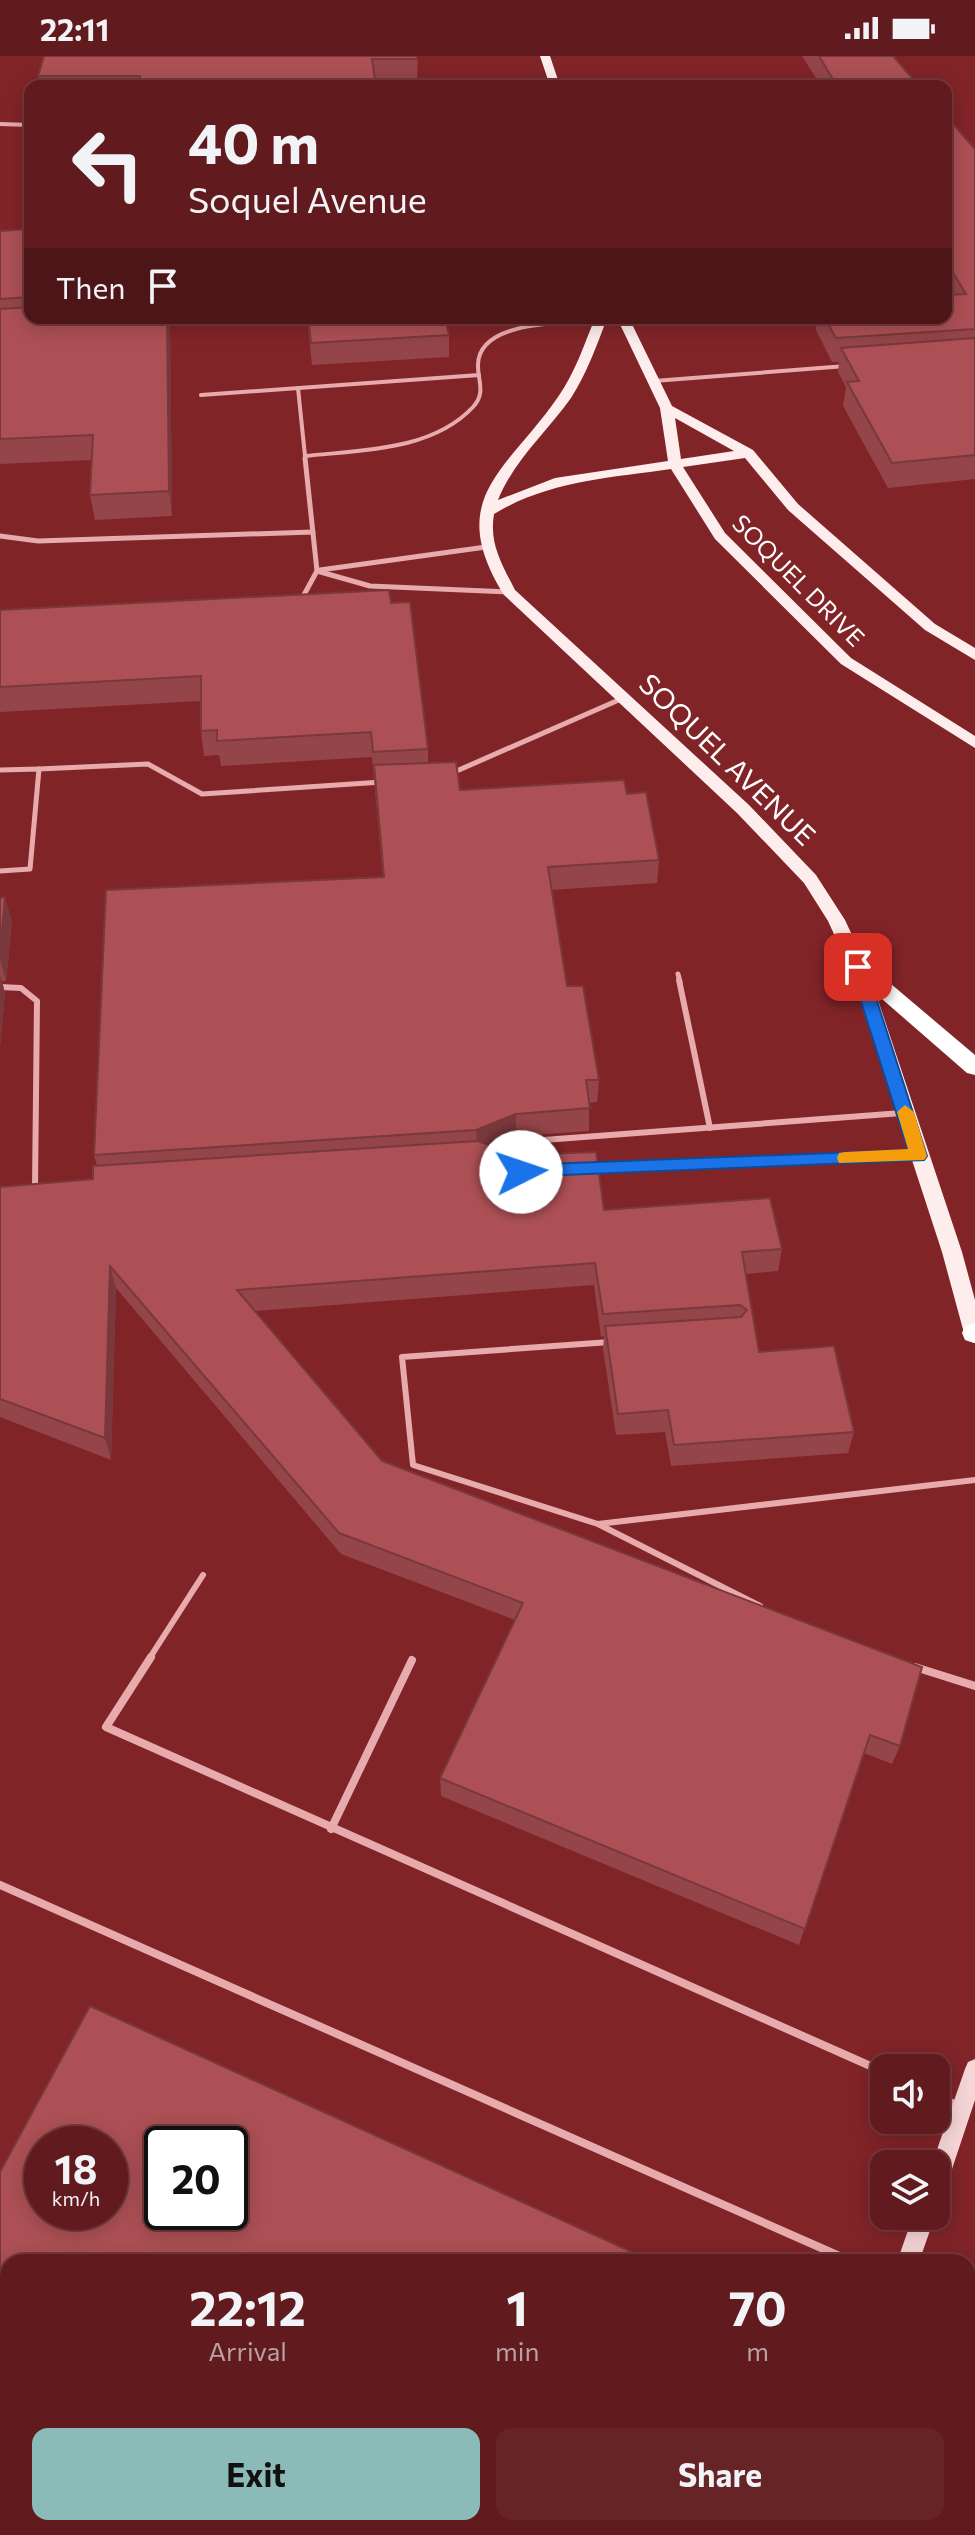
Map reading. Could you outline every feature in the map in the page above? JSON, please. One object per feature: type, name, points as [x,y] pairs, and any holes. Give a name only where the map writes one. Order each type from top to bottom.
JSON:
[{"type":"highway","points":[[858,967],[975,1067]]},
{"type":"main road","points":[[545,56],[553,80]]},
{"type":"main road","points":[[485,514],[508,465],[558,406],[579,375],[598,324]]},
{"type":"main road","points":[[626,324],[667,408]]},
{"type":"main road","name":"SOQUEL DRIVE","points":[[667,408],[748,453],[793,507],[930,627],[975,655]]},
{"type":"main road","name":"SOQUEL DRIVE","points":[[667,408],[675,465],[720,536],[846,661],[975,743]]},
{"type":"main road","points":[[485,514],[514,496],[555,482],[748,453]]},
{"type":"main road","name":"SOQUEL AVENUE","points":[[485,514],[486,547],[509,592],[743,809],[810,879],[836,920],[858,967],[952,1252],[975,1334]]},
{"type":"main road","points":[[949,2150],[975,2069]]},
{"type":"main road","points":[[911,2254],[919,2230]]},
{"type":"lane","points":[[0,124],[24,125]]},
{"type":"lane","points":[[305,456],[386,446],[439,432],[474,405],[483,388],[478,359],[487,341],[512,328],[551,324]]},
{"type":"lane","points":[[654,381],[847,366]]},
{"type":"lane","points":[[201,395],[479,375]]},
{"type":"lane","points":[[298,388],[317,571],[299,604]]},
{"type":"lane","points":[[0,536],[38,541],[313,532]]},
{"type":"lane","points":[[317,571],[486,547]]},
{"type":"lane","points":[[317,571],[370,586],[509,592]]},
{"type":"lane","points":[[439,779],[621,699]]},
{"type":"lane","points":[[0,770],[148,764],[202,794],[388,782]]},
{"type":"lane","points":[[0,871],[30,869],[39,769]]},
{"type":"lane","points":[[678,974],[710,1128]]},
{"type":"lane","points":[[0,987],[21,988],[37,1001],[35,1188]]},
{"type":"lane","points":[[491,1153],[517,1142],[905,1113]]},
{"type":"lane","points":[[583,1168],[918,1156]]},
{"type":"lane","points":[[23,1189],[51,1187]]},
{"type":"lane","points":[[625,1341],[402,1357],[413,1465],[598,1524],[766,1609]]},
{"type":"lane","points":[[598,1524],[975,1480]]},
{"type":"lane","points":[[203,1575],[106,1727],[870,2066]]},
{"type":"lane","points":[[331,1829],[412,1660]]},
{"type":"lane","points":[[907,1664],[975,1686]]},
{"type":"lane","points":[[0,1885],[835,2254]]},
{"type":"lane","points":[[950,2102],[964,2108]]},
{"type":"building","points":[[44,56],[417,56],[417,59],[372,59],[375,80],[140,80],[140,76],[38,76]]},
{"type":"building","points":[[819,56],[893,56],[914,80],[833,80]]},
{"type":"building","points":[[952,123],[975,149],[975,329],[836,338],[828,324],[952,324],[952,295],[966,294],[952,271]]},
{"type":"building","points":[[24,229],[24,297],[0,299],[0,231]]},
{"type":"building","points":[[24,307],[24,324],[167,324],[169,491],[90,495],[93,435],[0,439],[0,309]]},
{"type":"building","points":[[309,324],[446,324],[449,335],[311,343]]},
{"type":"building","points":[[975,338],[975,455],[892,463],[847,382],[859,381],[841,348]]},
{"type":"building","points":[[389,590],[391,603],[410,602],[428,749],[373,752],[371,732],[217,741],[217,730],[201,731],[201,676],[0,687],[0,610]]},
{"type":"building","points":[[456,762],[460,790],[624,780],[627,794],[646,792],[659,860],[548,867],[567,986],[583,986],[599,1080],[586,1080],[590,1108],[516,1114],[476,1130],[94,1155],[106,890],[384,877],[374,765]]},
{"type":"building","points":[[5,897],[0,954],[0,898]]},
{"type":"building","points":[[477,1141],[521,1155],[596,1152],[604,1210],[770,1198],[782,1249],[742,1252],[759,1352],[834,1346],[854,1432],[674,1445],[668,1410],[618,1414],[605,1326],[741,1317],[747,1310],[740,1305],[603,1314],[595,1263],[237,1290],[382,1461],[922,1667],[900,1746],[870,1735],[805,1929],[440,1778],[523,1603],[339,1533],[110,1266],[105,1438],[0,1399],[0,1187],[93,1179],[93,1166]]},
{"type":"building","points":[[90,2006],[636,2254],[0,2254],[0,2172],[24,2128],[24,2230],[128,2230],[128,2126],[25,2126]]},
{"type":"slow traffic","points":[[845,1158],[918,1156],[905,1112]]},
{"type":"route","points":[[521,1172],[918,1156],[858,967]]}]
